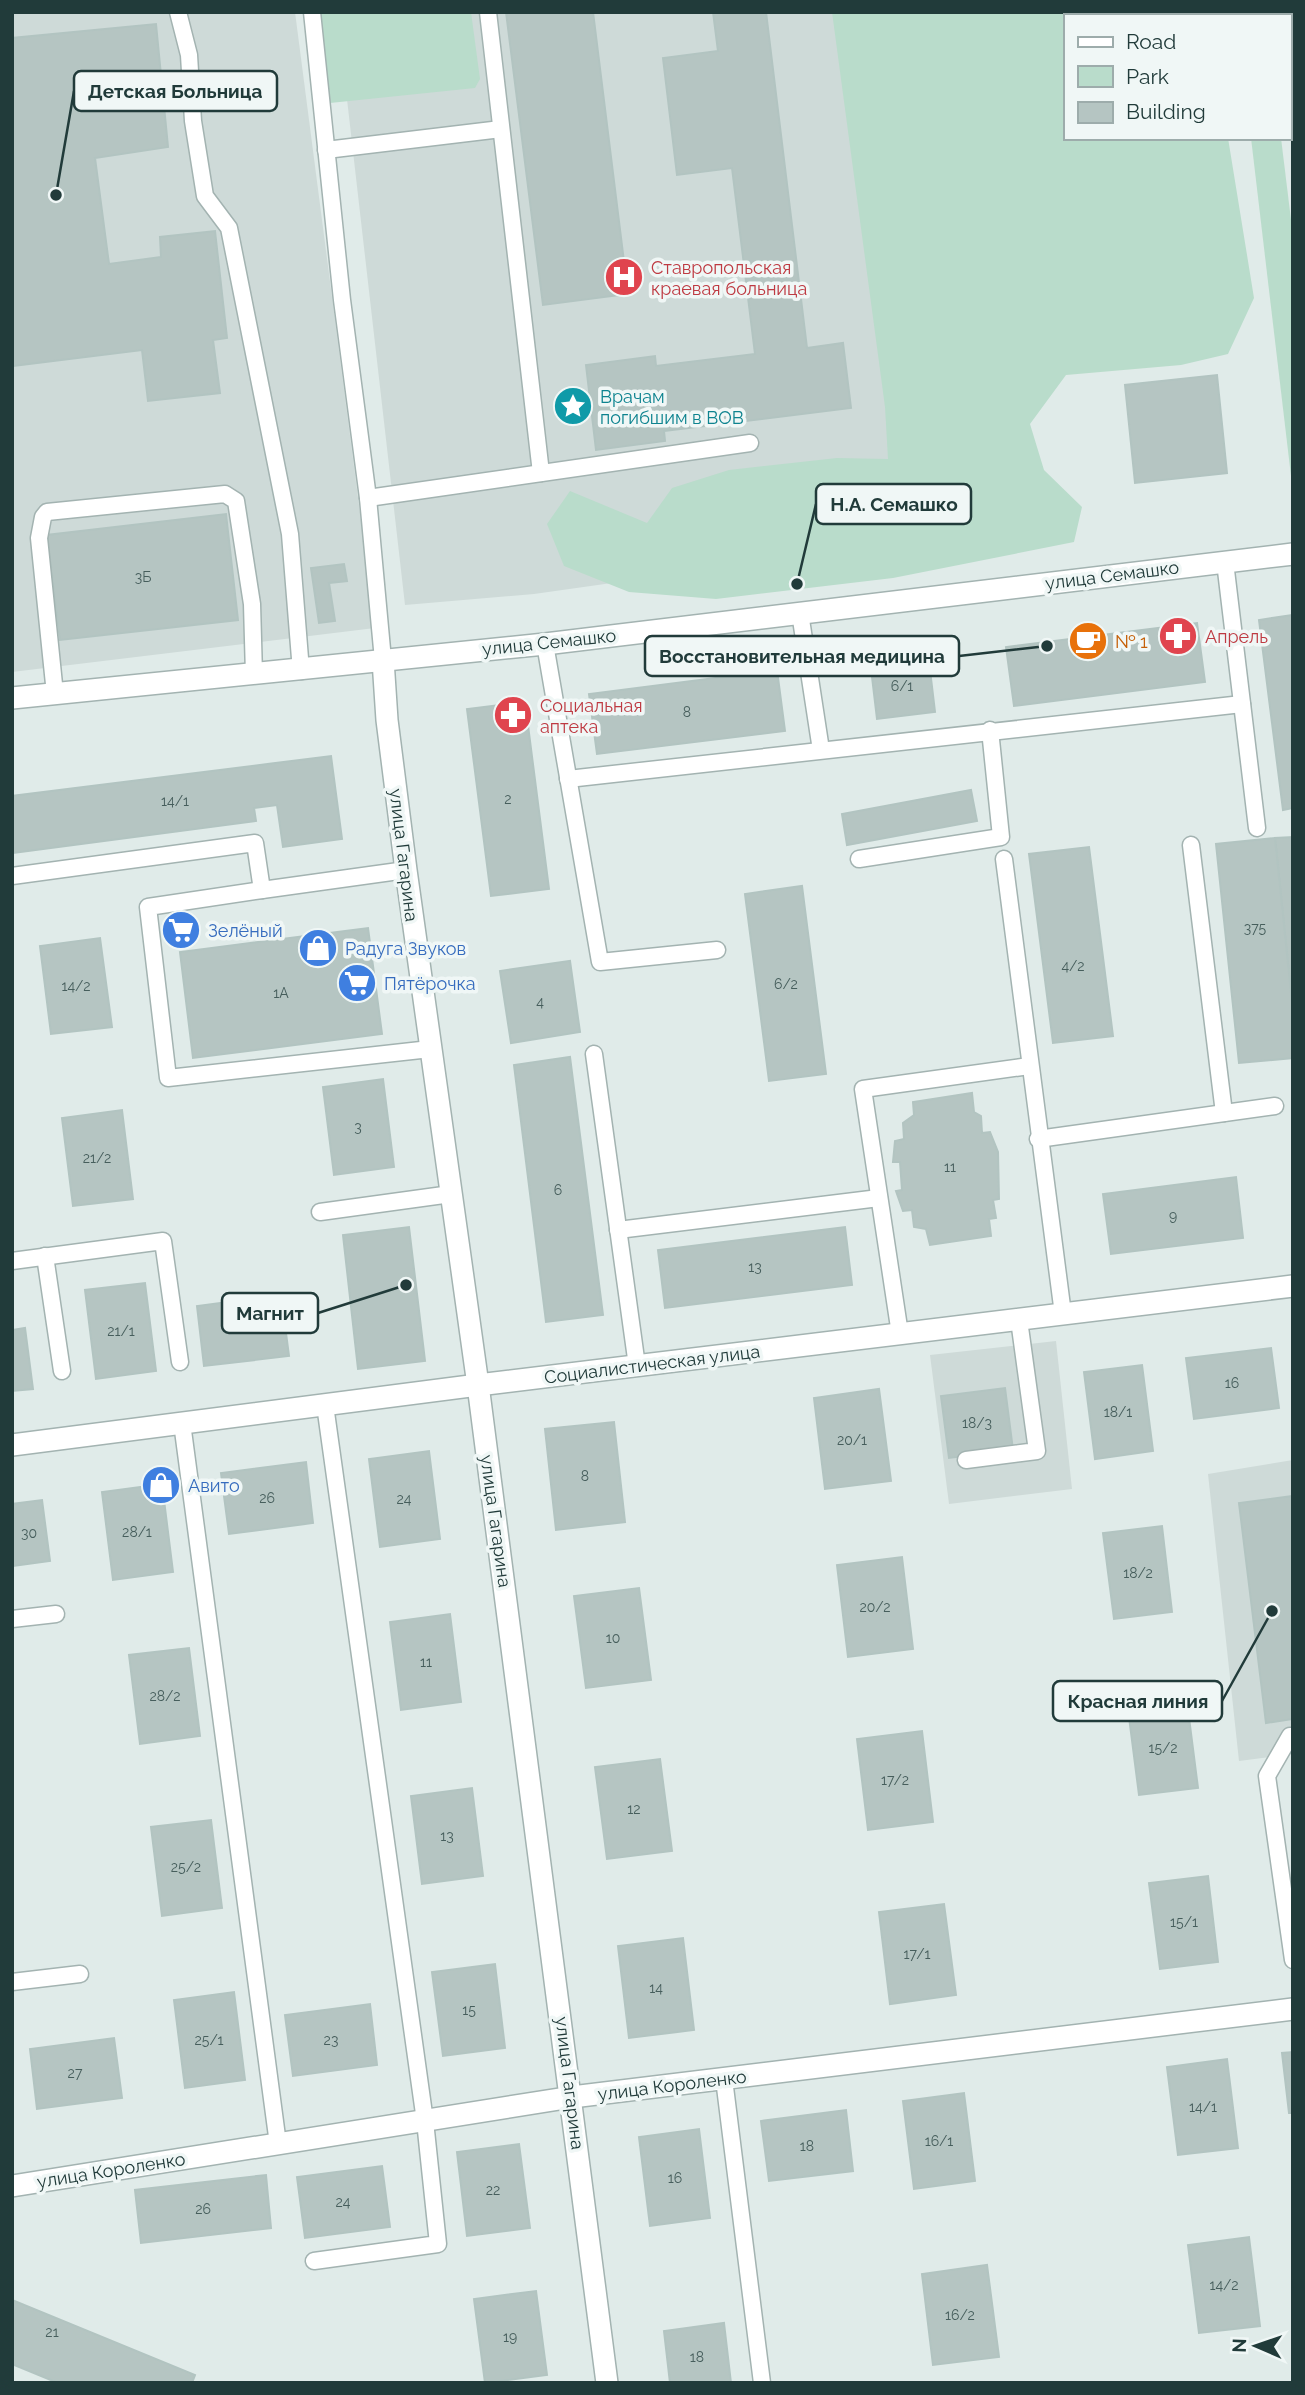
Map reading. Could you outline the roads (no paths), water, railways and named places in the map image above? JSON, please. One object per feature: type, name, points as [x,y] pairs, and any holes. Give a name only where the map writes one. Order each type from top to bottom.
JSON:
[{"type":"street","name":"улица Семашко","points":[[12,698],[301,671],[1293,554]]},
{"type":"street","name":"улица Гагарина","points":[[383,660],[387,720],[406,870],[478,1385],[607,2383]]},
{"type":"street","name":"Социалистическая улица","points":[[12,1445],[478,1385],[1293,1286]]},
{"type":"street","name":"улица Короленко","points":[[12,2186],[572,2097],[1293,2009]]},
{"type":"lane","points":[[178,12],[188,55],[193,121],[205,196],[229,228],[290,534],[301,671]]},
{"type":"lane","points":[[312,12],[368,498],[383,660]]},
{"type":"lane","points":[[488,12],[541,473]]},
{"type":"lane","points":[[326,150],[501,129]]},
{"type":"lane","points":[[368,498],[750,443]]},
{"type":"lane","points":[[55,694],[39,538],[43,517],[47,512],[211,495],[225,494],[236,501],[252,604],[254,675]]},
{"type":"lane","points":[[1225,562],[1257,828]]},
{"type":"lane","points":[[800,613],[821,750]]},
{"type":"lane","points":[[545,643],[600,962],[717,950]]},
{"type":"lane","points":[[568,779],[1242,704]]},
{"type":"lane","points":[[859,859],[1001,837],[990,730]]},
{"type":"lane","points":[[12,876],[255,843],[262,890]]},
{"type":"lane","points":[[1191,845],[1224,1112]]},
{"type":"lane","points":[[1004,859],[1038,1139],[1063,1314]]},
{"type":"lane","points":[[406,870],[148,907],[167,1078],[430,1049]]},
{"type":"lane","points":[[594,1054],[637,1366]]},
{"type":"lane","points":[[900,1334],[863,1089],[1029,1066]]},
{"type":"lane","points":[[1038,1139],[1275,1106]]},
{"type":"lane","points":[[320,1212],[451,1194]]},
{"type":"lane","points":[[618,1230],[879,1198]]},
{"type":"lane","points":[[12,1261],[163,1241],[180,1362]]},
{"type":"lane","points":[[45,1256],[62,1371]]},
{"type":"lane","points":[[966,1460],[1037,1451],[1019,1320]]},
{"type":"lane","points":[[314,2261],[438,2244],[425,2121],[325,1405]]},
{"type":"lane","points":[[182,1423],[278,2144]]},
{"type":"lane","points":[[12,1619],[56,1614]]},
{"type":"lane","points":[[1293,1736],[1267,1776],[1293,1960]]},
{"type":"lane","points":[[12,1982],[80,1974]]},
{"type":"lane","points":[[724,2079],[762,2383]]},
{"type":"place","name":"Детская Больница","points":[[56,195]]},
{"type":"place","name":"Ставропольская краевая больница","points":[[624,277]]},
{"type":"place","name":"Врачам погибшим в ВОВ","points":[[573,406]]},
{"type":"place","name":"Н.А. Семашко","points":[[797,584]]},
{"type":"place","name":"Апрель","points":[[1178,636]]},
{"type":"place","name":"№ 1","points":[[1088,641]]},
{"type":"place","name":"Восстановительная медицина","points":[[1047,646]]},
{"type":"place","name":"Социальная аптека","points":[[513,715]]},
{"type":"place","name":"Зелёный","points":[[181,930]]},
{"type":"place","name":"Радуга Звуков","points":[[318,948]]},
{"type":"place","name":"Пятёрочка","points":[[357,983]]},
{"type":"place","name":"Магнит","points":[[406,1285]]},
{"type":"place","name":"Авито","points":[[161,1485]]},
{"type":"place","name":"Красная линия","points":[[1272,1611]]}]
